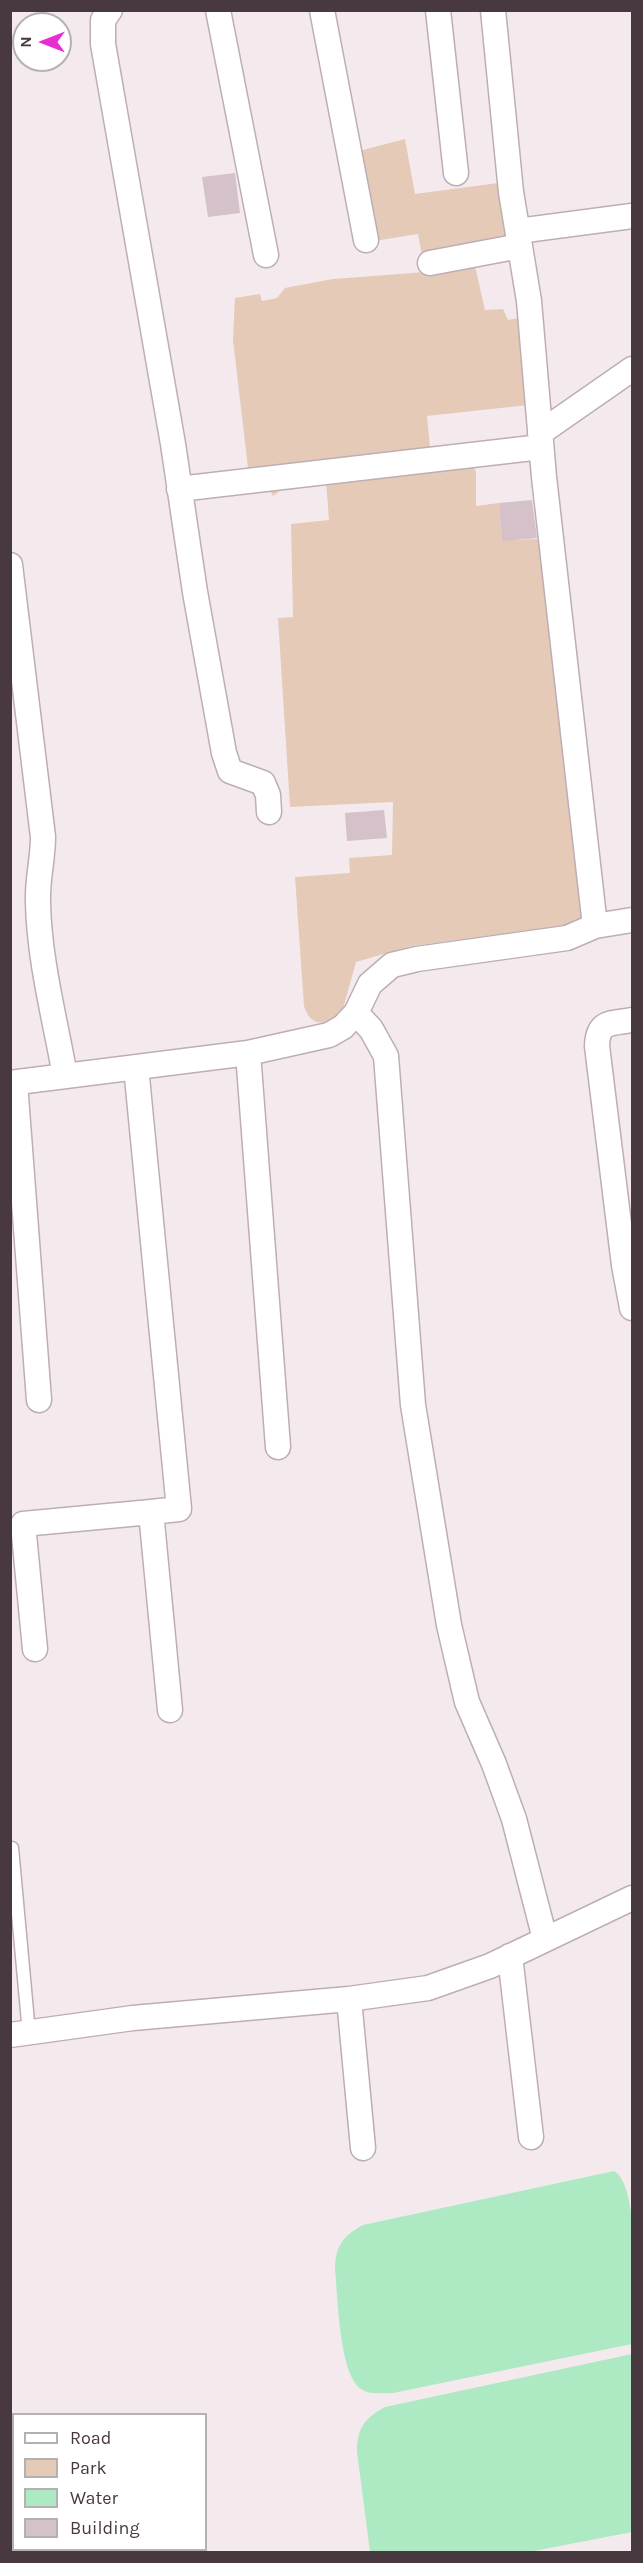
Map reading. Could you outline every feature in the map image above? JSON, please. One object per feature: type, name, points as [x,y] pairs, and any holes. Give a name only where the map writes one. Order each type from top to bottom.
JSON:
[{"type":"street","points":[[110,10],[103,20],[103,44],[224,753],[230,771],[263,783],[268,795],[269,812]]},
{"type":"street","points":[[218,10],[266,255]]},
{"type":"street","points":[[322,10],[366,240]]},
{"type":"street","points":[[438,10],[456,173]]},
{"type":"street","points":[[493,10],[511,192],[529,301],[541,440],[595,926]]},
{"type":"street","points":[[430,263],[519,239],[633,216]]},
{"type":"street","points":[[179,489],[541,440],[621,375],[633,369]]},
{"type":"street","points":[[10,565],[43,837],[38,900],[40,933],[64,1076]]},
{"type":"street","points":[[39,1400],[13,1083],[248,1053],[337,1032],[356,1013],[370,984],[392,965],[417,958],[567,938],[595,926],[633,921]]},
{"type":"street","points":[[356,1013],[371,1029],[386,1056],[413,1405],[448,1625],[467,1702],[495,1764],[514,1819],[545,1939]]},
{"type":"street","points":[[633,1020],[601,1028],[597,1032],[597,1046],[624,1265],[633,1308]]},
{"type":"street","points":[[248,1053],[279,1448]]},
{"type":"street","points":[[35,1649],[23,1524],[179,1509],[136,1067]]},
{"type":"street","points":[[151,1512],[170,1710]]},
{"type":"street","points":[[20,2034],[133,2018],[350,1999],[428,1988],[510,1956],[633,1898]]},
{"type":"street","points":[[510,1956],[531,2137]]},
{"type":"street","points":[[350,1999],[363,2148]]},
{"type":"lane","points":[[12,1848],[20,2034]]},
{"type":"green space","points":[[405,139],[415,194],[506,182],[515,258],[475,266],[485,310],[503,309],[508,320],[524,317],[528,405],[427,416],[431,457],[465,452],[476,472],[476,506],[499,503],[502,540],[543,539],[587,918],[573,925],[411,946],[356,962],[341,1016],[323,1023],[314,1021],[304,1006],[295,877],[350,873],[349,858],[392,855],[393,802],[290,807],[278,618],[293,617],[291,524],[329,520],[326,481],[289,484],[273,496],[268,487],[250,485],[233,340],[235,298],[260,294],[262,301],[277,298],[285,288],[333,279],[425,272],[418,234],[374,241],[359,151]]},
{"type":"water","points":[[614,2171],[623,2181],[629,2200],[632,2224],[634,2279],[632,2344],[393,2393],[368,2392],[361,2389],[354,2381],[344,2352],[335,2270],[339,2248],[350,2233],[363,2225]]},
{"type":"water","points":[[632,2354],[632,2532],[529,2552],[370,2552],[357,2452],[360,2431],[372,2415],[385,2407]]},
{"type":"building","points":[[235,173],[240,213],[208,217],[202,177]]},
{"type":"building","points":[[532,500],[537,538],[502,541],[499,503]]},
{"type":"building","points":[[384,810],[387,838],[347,841],[345,813]]}]
